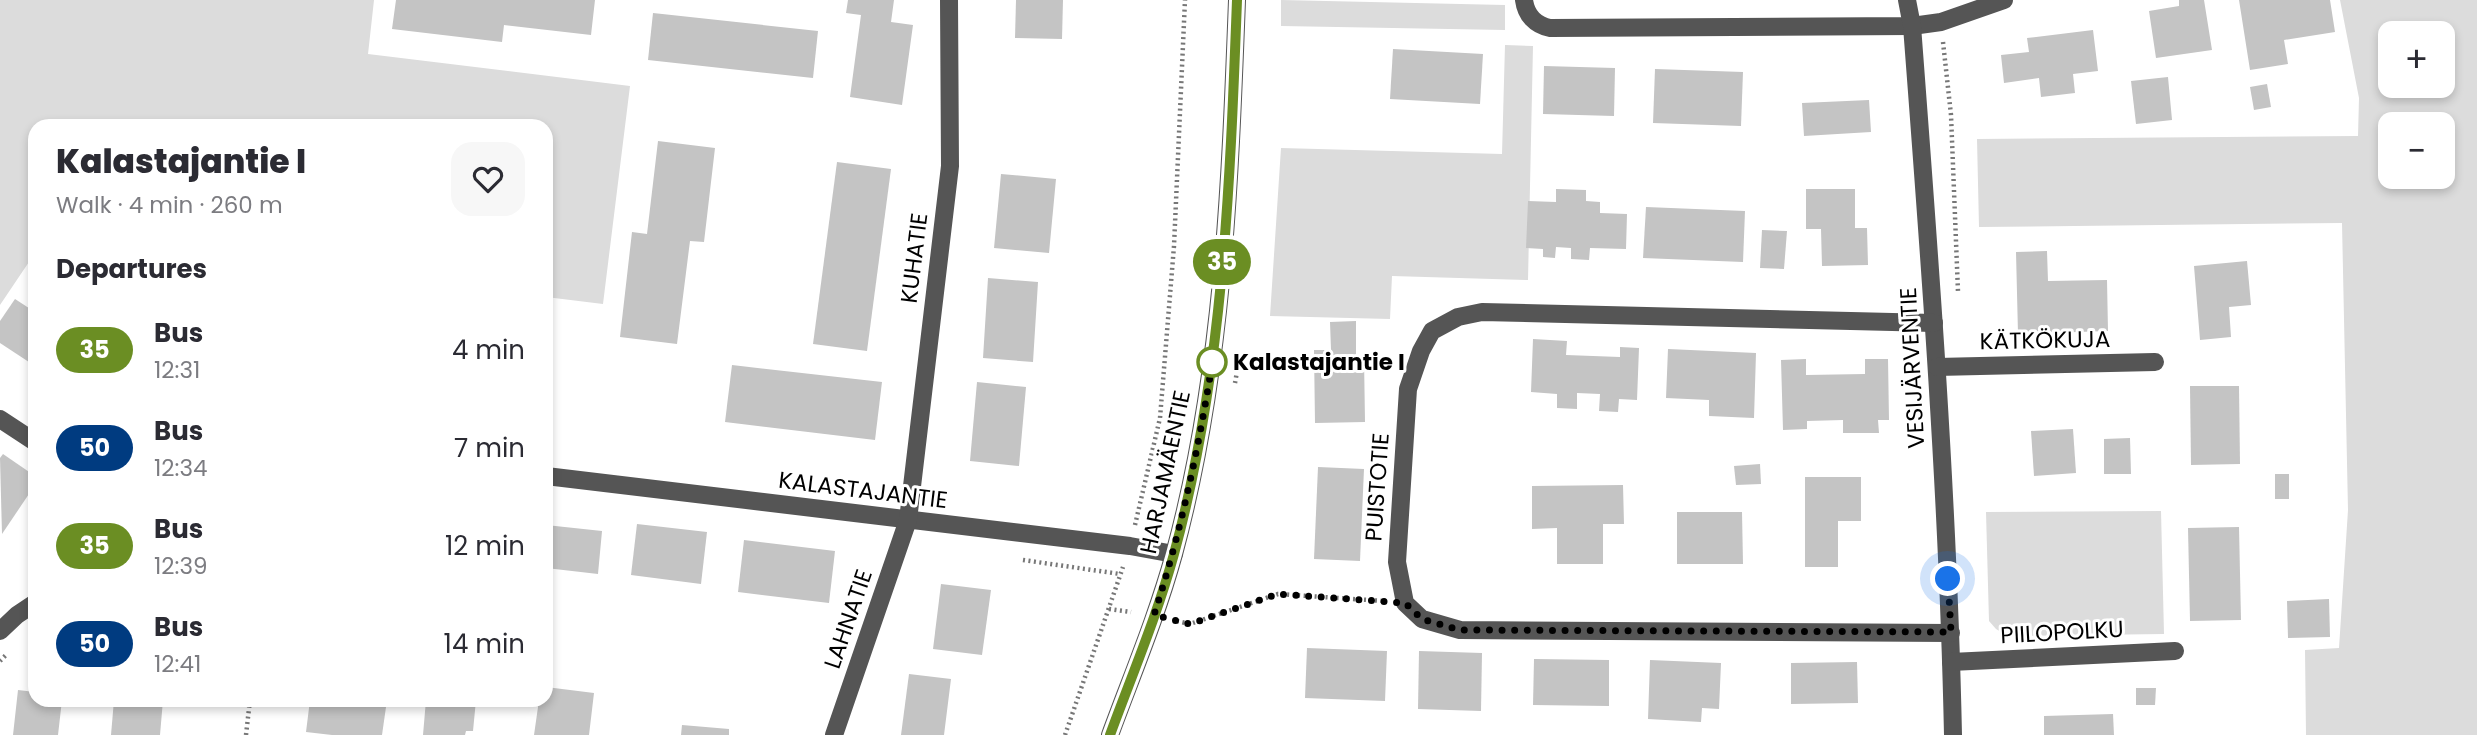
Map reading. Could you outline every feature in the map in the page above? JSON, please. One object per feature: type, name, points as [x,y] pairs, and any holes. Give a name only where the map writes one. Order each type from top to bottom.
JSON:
[{"type":"street","name":"KUHATIE","points":[[908,520],[950,166],[949,0]]},
{"type":"street","name":"HARJAMÄENTIE","points":[[1110,735],[1174,554],[1203,419],[1217,329],[1237,0]]},
{"type":"street","points":[[1524,0],[1526,11],[1538,26],[1550,28],[1912,26],[1941,22],[2004,0]]},
{"type":"street","name":"VESIJÄRVENTIE","points":[[1907,0],[1912,26],[1937,367],[1951,632],[1953,735]]},
{"type":"street","name":"PUISTOTIE","points":[[1405,603],[1397,562],[1408,390],[1421,351],[1432,331],[1458,317],[1482,312],[1934,323]]},
{"type":"street","name":"KÄTKÖKUJA","points":[[1937,367],[2155,362]]},
{"type":"street","points":[[0,419],[28,437]]},
{"type":"street","name":"KALASTAJANTIE","points":[[553,477],[1130,546],[1174,554]]},
{"type":"street","name":"LAHNATIE","points":[[834,735],[908,520]]},
{"type":"street","points":[[1405,603],[1422,619],[1460,630],[1951,632]]},
{"type":"street","points":[[0,631],[28,607]]},
{"type":"street","name":"PIILOPOLKU","points":[[1951,662],[2175,651]]},
{"type":"path","points":[[1065,735],[1130,546],[1160,418],[1174,246],[1185,0]]},
{"type":"path","points":[[1109,609],[1154,615],[1190,624],[1278,594],[1405,603]]},
{"type":"path","points":[[246,735],[249,707]]},
{"type":"shaded area","points":[[0,0],[374,0],[368,54],[630,86],[603,304],[553,298],[553,119],[28,119],[28,263],[0,305]]},
{"type":"shaded area","points":[[1281,0],[1505,5],[1505,30],[1281,26]]},
{"type":"shaded area","points":[[2340,0],[2477,0],[2477,735],[2306,735],[2305,650],[2339,648],[2348,510],[2342,223],[1979,227],[1977,139],[2358,136],[2359,98]]},
{"type":"shaded area","points":[[1505,45],[1533,46],[1528,280],[1392,276],[1390,319],[1270,316],[1281,148],[1502,154]]},
{"type":"shaded area","points":[[2161,511],[2164,634],[2008,636],[1989,621],[1986,512]]},
{"type":"building","points":[[396,0],[595,0],[591,35],[504,25],[502,42],[392,29]]},
{"type":"building","points":[[848,0],[894,0],[891,22],[913,25],[902,105],[850,97],[861,15],[846,13]]},
{"type":"building","points":[[1016,0],[1063,0],[1062,39],[1015,38]]},
{"type":"building","points":[[2179,0],[2204,0],[2212,50],[2156,58],[2149,11],[2179,6]]},
{"type":"building","points":[[2239,0],[2330,0],[2335,32],[2284,40],[2288,64],[2250,70]]},
{"type":"building","points":[[653,13],[818,31],[813,78],[648,60]]},
{"type":"building","points":[[2093,30],[2098,71],[2073,74],[2075,93],[2041,97],[2039,78],[2004,83],[2001,55],[2029,52],[2027,38]]},
{"type":"building","points":[[1393,49],[1483,54],[1480,104],[1390,99]]},
{"type":"building","points":[[1544,66],[1615,68],[1614,116],[1543,114]]},
{"type":"building","points":[[1655,69],[1743,72],[1741,126],[1653,123]]},
{"type":"building","points":[[2168,77],[2172,120],[2136,124],[2131,81]]},
{"type":"building","points":[[2267,84],[2271,107],[2254,110],[2250,87]]},
{"type":"building","points":[[1869,100],[1871,132],[1804,136],[1802,103]]},
{"type":"building","points":[[658,141],[715,148],[704,242],[690,241],[677,344],[620,337],[632,232],[647,234]]},
{"type":"building","points":[[837,162],[891,169],[867,351],[813,344]]},
{"type":"building","points":[[1001,174],[1056,179],[1049,253],[994,248]]},
{"type":"building","points":[[1556,189],[1586,190],[1586,201],[1600,202],[1600,213],[1627,214],[1626,249],[1590,248],[1589,260],[1571,259],[1571,248],[1556,247],[1555,258],[1543,257],[1543,249],[1526,248],[1528,201],[1556,202]]},
{"type":"building","points":[[1806,189],[1855,189],[1855,228],[1867,228],[1868,265],[1822,266],[1821,229],[1806,229]]},
{"type":"building","points":[[1646,207],[1745,211],[1743,262],[1643,258]]},
{"type":"building","points":[[1762,230],[1787,231],[1784,269],[1760,268]]},
{"type":"building","points":[[2047,251],[2048,281],[2107,280],[2108,331],[2018,334],[2016,252]]},
{"type":"building","points":[[2247,261],[2251,305],[2229,307],[2231,337],[2200,340],[2194,266]]},
{"type":"building","points":[[988,278],[1038,282],[1033,362],[983,358]]},
{"type":"building","points":[[15,299],[28,307],[28,361],[0,343],[0,321]]},
{"type":"building","points":[[1356,321],[1356,356],[1364,358],[1365,422],[1315,423],[1314,350],[1331,350],[1330,322]]},
{"type":"building","points":[[1533,339],[1567,341],[1566,355],[1620,357],[1620,347],[1639,348],[1637,400],[1619,399],[1618,412],[1599,411],[1600,394],[1577,393],[1577,409],[1557,408],[1557,394],[1531,392]]},
{"type":"building","points":[[1668,349],[1756,353],[1754,418],[1709,416],[1709,400],[1666,398]]},
{"type":"building","points":[[1806,359],[1806,375],[1865,374],[1865,359],[1888,359],[1889,420],[1878,420],[1879,433],[1843,433],[1843,420],[1807,421],[1807,429],[1783,430],[1781,360]]},
{"type":"building","points":[[732,365],[882,382],[875,440],[725,422]]},
{"type":"building","points":[[977,382],[1026,387],[1019,466],[970,461]]},
{"type":"building","points":[[2190,386],[2239,386],[2240,464],[2191,465]]},
{"type":"building","points":[[2073,429],[2076,473],[2034,476],[2031,431]]},
{"type":"building","points":[[2130,438],[2131,474],[2104,474],[2104,439]]},
{"type":"building","points":[[3,454],[28,471],[28,495],[2,534],[0,458]]},
{"type":"building","points":[[1760,464],[1761,484],[1736,485],[1734,466]]},
{"type":"building","points":[[1318,467],[1364,469],[1360,561],[1314,559]]},
{"type":"building","points":[[2275,474],[2289,474],[2289,499],[2275,499]]},
{"type":"building","points":[[1805,477],[1861,477],[1861,521],[1838,521],[1838,567],[1805,567]]},
{"type":"building","points":[[1623,485],[1624,524],[1603,524],[1603,564],[1557,564],[1557,528],[1532,529],[1532,486]]},
{"type":"building","points":[[1677,512],[1742,512],[1743,564],[1677,564]]},
{"type":"building","points":[[637,524],[707,532],[701,584],[631,575]]},
{"type":"building","points":[[553,526],[602,531],[598,574],[553,569]]},
{"type":"building","points":[[2239,527],[2241,620],[2190,621],[2188,528]]},
{"type":"building","points":[[744,540],[835,551],[829,603],[738,592]]},
{"type":"building","points":[[941,584],[991,590],[982,655],[933,649]]},
{"type":"building","points":[[2329,599],[2330,637],[2288,638],[2287,601]]},
{"type":"building","points":[[1307,648],[1387,651],[1385,701],[1305,698]]},
{"type":"building","points":[[1419,651],[1482,653],[1481,711],[1418,709]]},
{"type":"building","points":[[1534,659],[1609,660],[1609,706],[1533,705]]},
{"type":"building","points":[[1650,660],[1721,663],[1719,709],[1702,708],[1701,722],[1648,719]]},
{"type":"building","points":[[1857,662],[1858,703],[1791,704],[1791,663]]},
{"type":"building","points":[[909,674],[951,679],[944,735],[901,735]]},
{"type":"building","points":[[553,688],[594,693],[589,735],[534,735],[538,707],[553,707]]},
{"type":"building","points":[[2136,688],[2156,688],[2155,705],[2136,705]]},
{"type":"building","points":[[18,690],[28,691],[28,707],[61,707],[58,735],[13,735]]},
{"type":"building","points":[[113,707],[162,707],[160,735],[111,735]]},
{"type":"building","points":[[309,707],[386,707],[382,735],[306,732]]},
{"type":"building","points":[[425,707],[475,707],[473,731],[466,731],[465,735],[423,735]]},
{"type":"building","points":[[2113,714],[2114,735],[2044,735],[2044,716]]},
{"type":"building","points":[[682,725],[729,729],[729,735],[681,735]]},
{"type":"bus line","name":"35","points":[[1110,735],[1174,554],[1203,419],[1217,329],[1237,0]]},
{"type":"place","name":"Kalastajantie I","points":[[1212,362]]},
{"type":"route","points":[[1212,362],[1214,352],[1203,419],[1174,554],[1154,615],[1190,624],[1278,594],[1405,603],[1422,619],[1460,630],[1951,632],[1948,579]]}]
